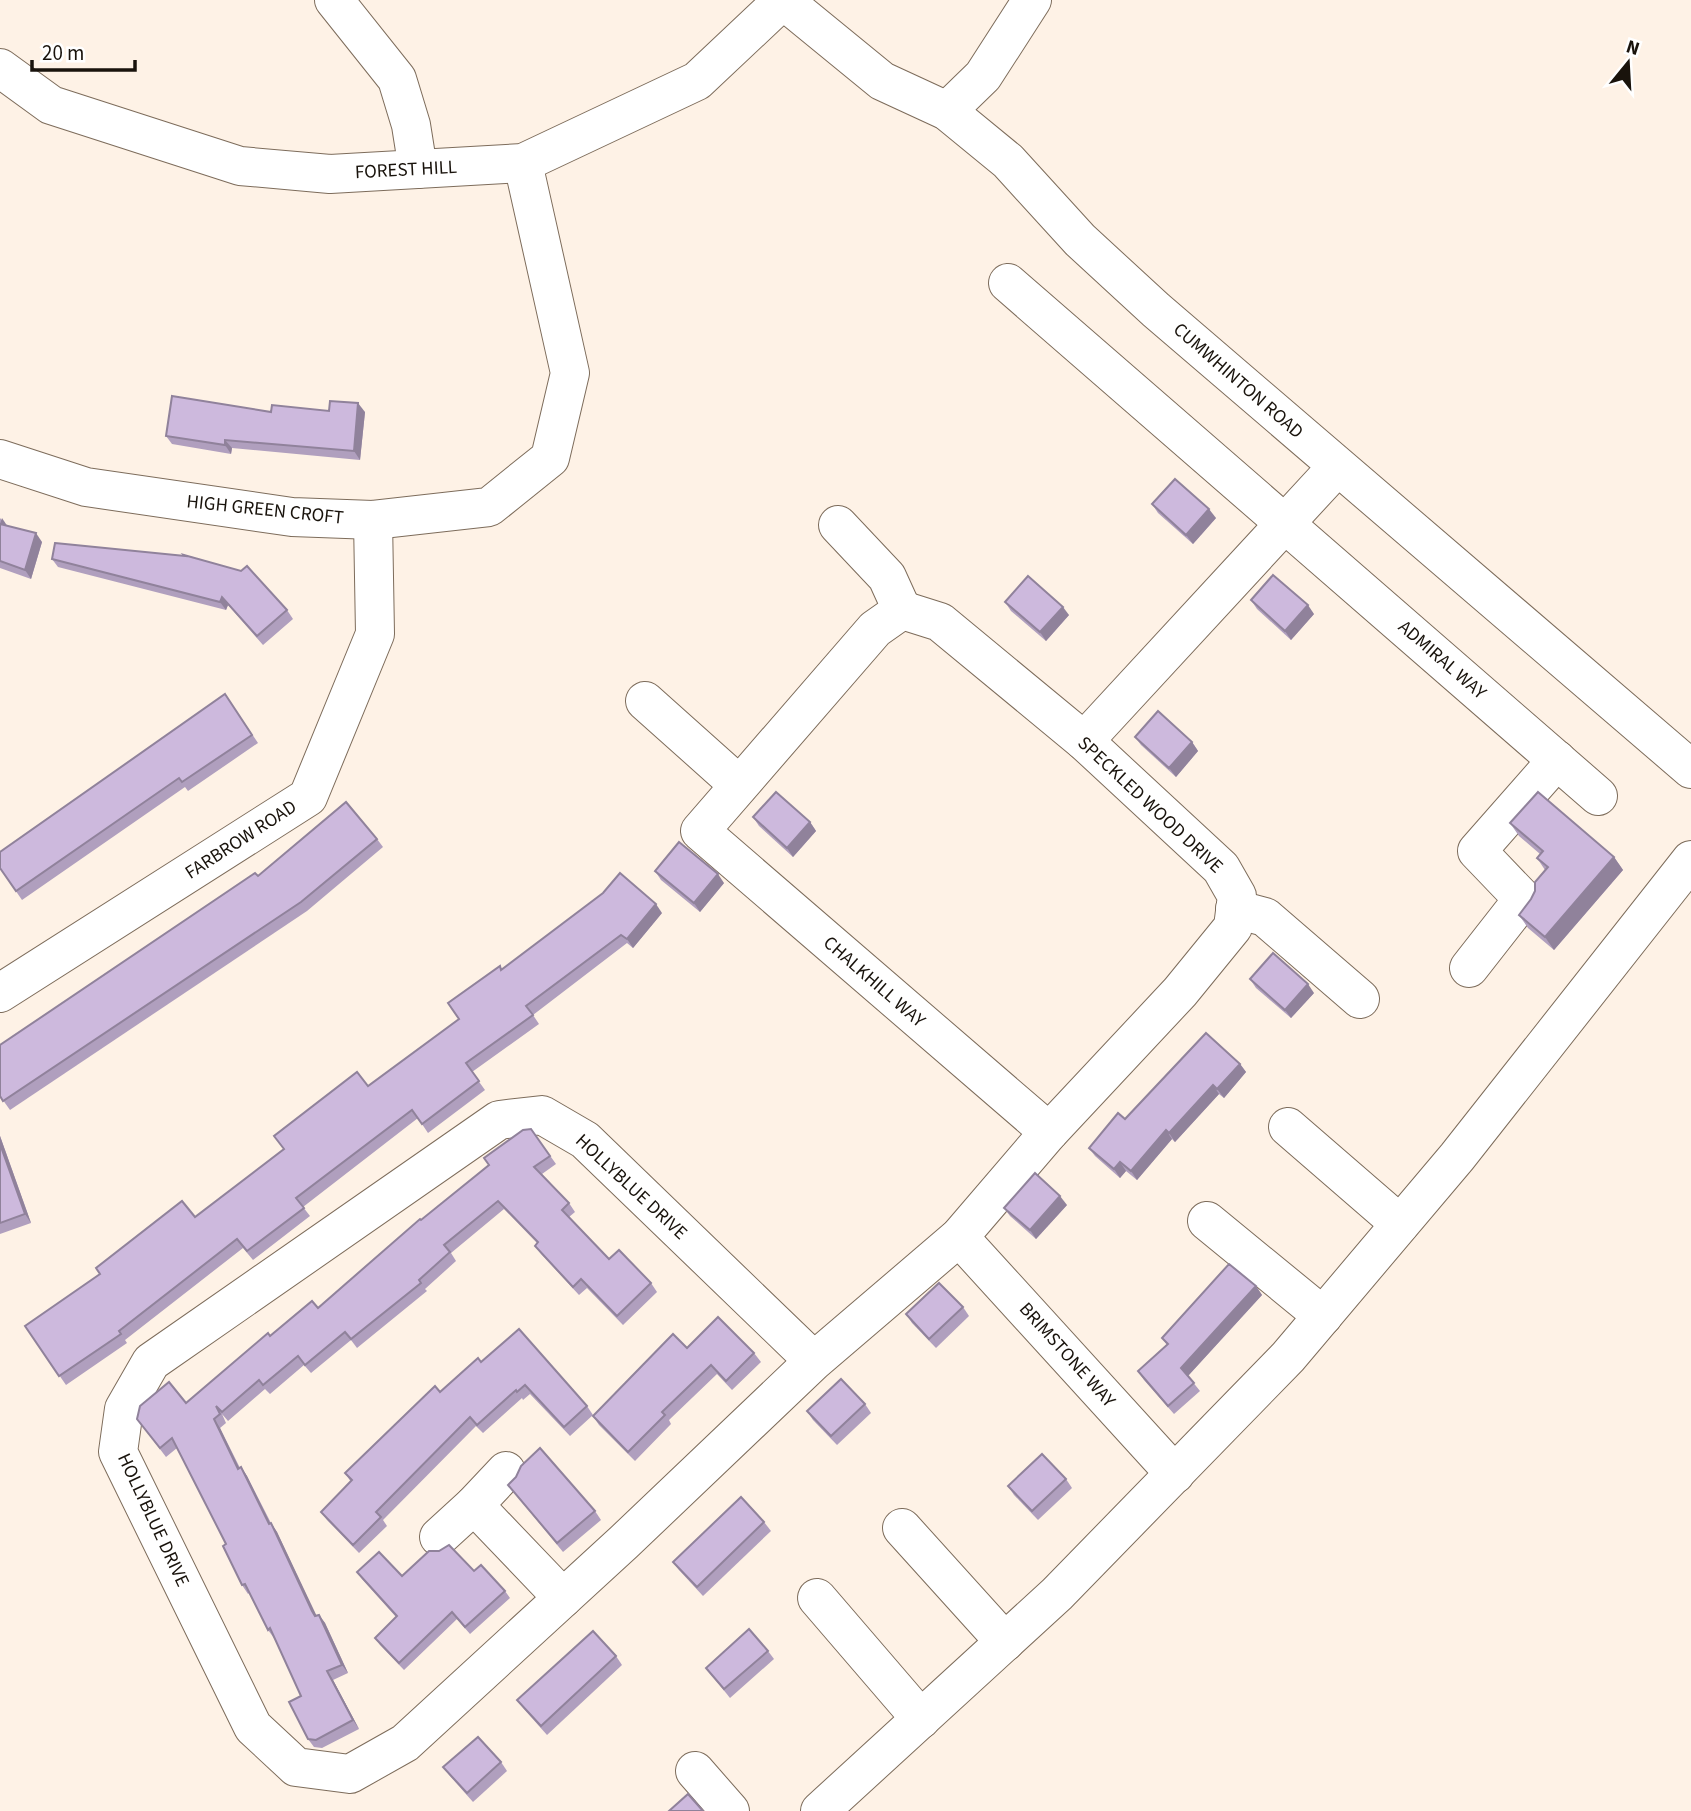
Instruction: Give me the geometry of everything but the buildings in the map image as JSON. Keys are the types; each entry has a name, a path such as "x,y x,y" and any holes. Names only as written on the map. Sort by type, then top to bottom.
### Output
{"street":[{"path":"334,0 397,79 411,125 418,169"},
{"name":"FOREST HILL","path":"0,68 51,105 240,166 330,174 523,163 697,81 783,0"},
{"name":"CUMWHINTON ROAD","path":"783,0 881,82 947,111 1008,161 1080,240 1146,301 1691,769"},
{"path":"947,111 983,76 1032,0"},
{"name":"HIGH GREEN CROFT","path":"0,459 86,487 292,517 373,520 489,507 550,458 570,373 523,163"},
{"name":"ADMIRAL WAY","path":"1008,283 1598,796"},
{"path":"1084,741 1337,467"},
{"name":"FARBROW ROAD","path":"0,993 308,797 375,635 373,520"},
{"path":"645,701 739,785 874,629 902,610 887,577 838,525"},
{"name":"SPECKLED WOOD DRIVE","path":"902,610 940,622 1084,741 1221,868 1237,896 1235,909"},
{"path":"1469,968 1523,899 1477,852 1557,760"},
{"name":"CHALKHILL WAY","path":"739,785 700,831 1049,1132"},
{"path":"820,1811 1057,1594 1288,1357 1457,1157 1691,860"},
{"path":"959,1237 1049,1132 1180,992 1233,927 1235,909 1265,917 1360,999"},
{"name":"HOLLYBLUE DRIVE","path":"814,1361 585,1140 542,1115 499,1120 151,1362 124,1409 118,1452 253,1727 296,1767 350,1774 405,1743 814,1361 959,1237"},
{"path":"1288,1127 1400,1224"},
{"path":"1207,1221 1323,1315"},
{"name":"BRIMSTONE WAY","path":"959,1237 1175,1474"},
{"path":"439,1536 474,1506 506,1471"},
{"path":"474,1506 563,1598"},
{"path":"902,1528 1005,1642"},
{"path":"817,1598 921,1718"},
{"path":"695,1771 730,1811"}]}
